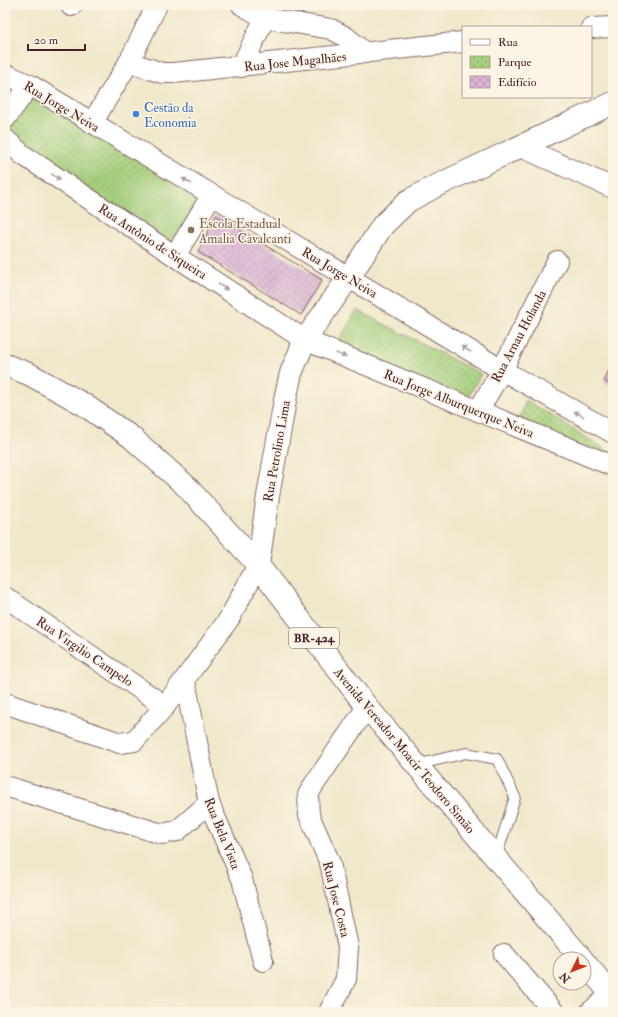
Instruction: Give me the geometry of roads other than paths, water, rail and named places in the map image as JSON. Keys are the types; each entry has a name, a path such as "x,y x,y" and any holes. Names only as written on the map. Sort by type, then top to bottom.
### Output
{"main road":[{"name":"Rua Petrolino Lima","path":"258,565 268,496 291,373 305,340 350,277 382,225 408,201 434,187 613,103"},
{"name":"Avenida Vereador Moacir Teodoro Simão","path":"5,365 29,374 83,404 131,437 186,486 258,565 367,708 575,951"},
{"path":"592,971 612,994"}],"street":[{"path":"92,123 129,62 157,5"},
{"path":"242,5 265,18 330,29 346,37 365,53"},
{"path":"241,67 265,18"},
{"path":"592,28 613,28"},
{"name":"Rua Jose Magalhães","path":"129,62 162,73 241,67 462,42"},
{"name":"Rua Jorge Neiva","path":"5,74 30,85 211,196 350,277 502,370 613,433"},
{"path":"5,119 30,85"},
{"name":"Rua Antônio de Siqueira","path":"5,138 23,155 305,340"},
{"path":"521,146 613,188"},
{"path":"175,256 211,196"},
{"name":"Rua Arnau Holanda","path":"478,411 502,370 557,261"},
{"name":"Rua Jorge Alburquerque Neiva","path":"305,340 613,466"},
{"path":"5,703 120,743 134,741 140,736 185,681 229,619 258,565"},
{"name":"Rua Virgilio Campelo","path":"5,597 165,706"},
{"name":"Rua Bela Vista","path":"185,681 209,803 242,879 263,961"},
{"name":"Rua Jose Costa","path":"329,1012 346,979 348,947 330,863 309,816 308,796 367,708"},
{"path":"5,786 162,834 177,831 209,803"},
{"path":"504,954 554,1012"},
{"path":"590,1012 612,994"}],"lane":[{"path":"416,765 466,753 497,759 515,797 496,858"}],"place":[{"name":"Cestão da Economia","path":"136,114"},
{"name":"Escola Estadual Amalia Cavalcanti","path":"191,230"}]}
